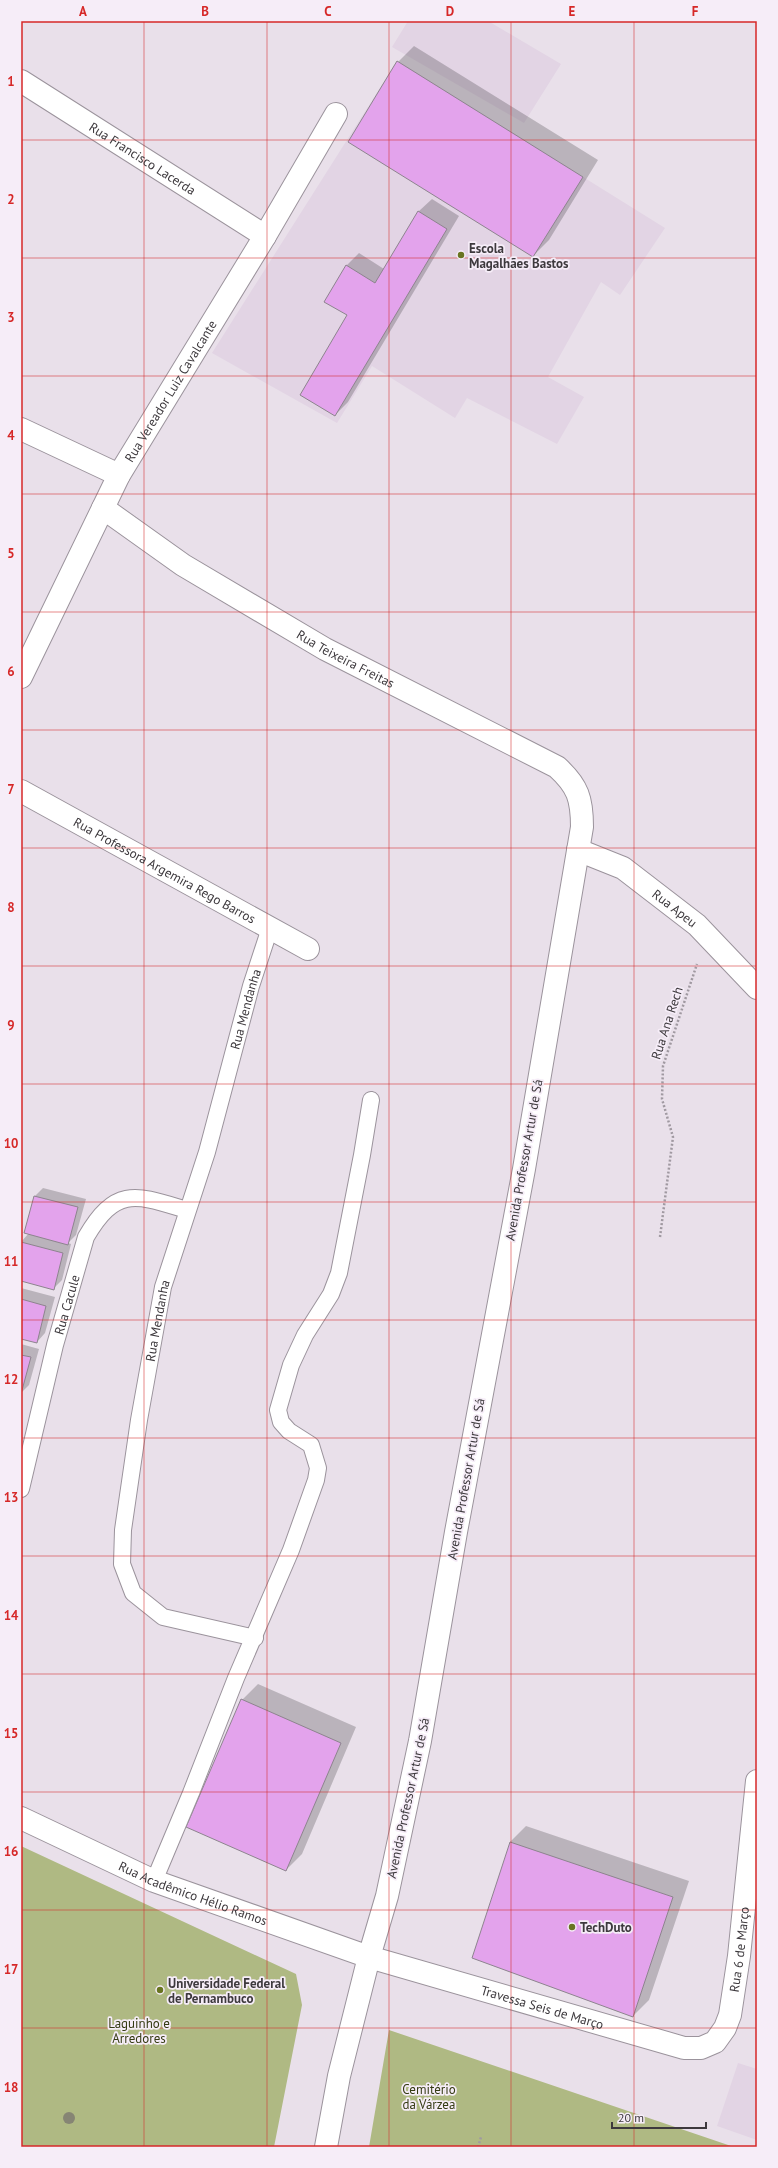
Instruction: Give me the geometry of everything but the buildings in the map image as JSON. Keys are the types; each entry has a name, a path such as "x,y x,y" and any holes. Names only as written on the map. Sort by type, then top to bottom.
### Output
{"street":[{"name":"Rua Francisco Lacerda","path":"21,81 265,236"},
{"name":"Rua Vereador Luiz Cavalcante","path":"21,677 119,475 265,236 336,114"},
{"path":"21,429 119,475"},
{"name":"Rua Teixeira Freitas","path":"103,508 184,565 312,642 557,767 569,778 578,791 582,806"},
{"name":"Rua Professora Argemira Rego Barros","path":"21,791 308,948"},
{"name":"Avenida Professor Artur de Sá","path":"326,2147 339,2076 369,1957 387,1896 420,1741 456,1532 524,1169 582,827 582,806"},
{"name":"Rua Apeu","path":"578,850 623,868 697,924 757,988"},
{"name":"Rua 6 de Março","path":"715,2042 725,2028 730,2015 739,1956 757,1781"},
{"name":"Rua Acadêmico Hélio Ramos","path":"21,1818 154,1881 369,1957"},
{"name":"Travessa Seis de Março","path":"369,1957 684,2048 701,2048 715,2042"}],"lane":[{"name":"Rua Mendanha","path":"255,1638 163,1616 133,1593 122,1564 123,1530 152,1345 163,1286 207,1152 251,986 270,928"},
{"path":"154,1881 194,1786 236,1678 255,1638 291,1550 316,1480 318,1468 311,1445 290,1431 281,1422 278,1410 291,1365 305,1335 331,1294 339,1273 361,1163 371,1100"},
{"name":"Rua Cacule","path":"21,1489 55,1345 86,1237 95,1220 107,1207 125,1198 146,1198 187,1210"}],"path":[{"name":"Rua Ana Rech","path":"660,1237 673,1137 662,1099 663,1066 706,935"},
{"path":"478,2147 481,2137"}],"shaded area":[{"path":"408,21 488,21 561,64 524,123 392,47"},
{"name":"Escola Magalhães Bastos","path":"397,61 665,228 620,295 601,282 548,377 584,397 557,444 467,398 455,418 372,366 337,423 212,353"},
{"path":"738,2063 757,2069 757,2140 717,2126"}],"green space":[{"name":"Laguinho e Arredores","path":"21,1846 296,1974 302,2005 274,2147 21,2147"},
{"name":"Cemitério da Várzea","path":"389,2030 734,2147 369,2147"}],"place":[{"name":"Escola Magalhães Bastos","path":"461,255"},
{"name":"TechDuto","path":"572,1927"},
{"name":"Universidade Federal de Pernambuco","path":"160,1990"}]}
